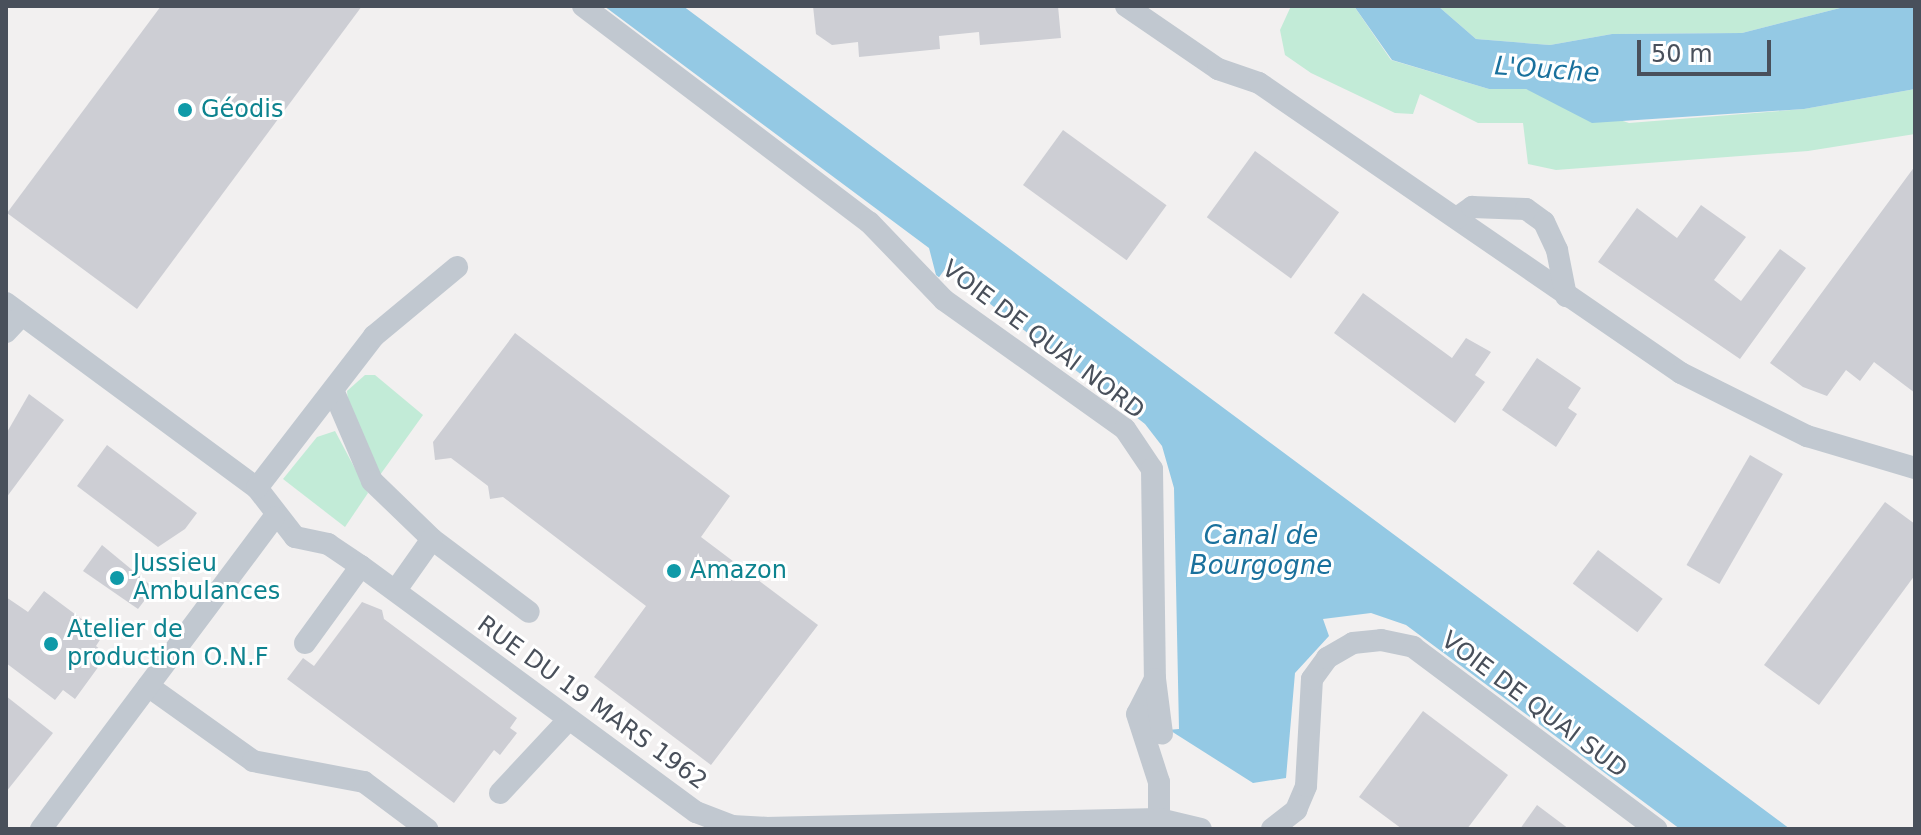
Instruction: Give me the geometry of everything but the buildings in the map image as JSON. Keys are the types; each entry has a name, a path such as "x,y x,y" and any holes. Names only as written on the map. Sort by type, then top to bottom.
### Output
{"street":[{"name":"VOIE DE QUAI NORD","path":"583,6 869,222 944,300 1125,429 1152,469 1155,679 1162,734"},
{"path":"1126,6 1218,69 1259,83 1566,296 1740,406 1844,450 1915,468"},
{"path":"1457,218 1472,207 1526,209 1544,222 1557,250 1566,296"},
{"path":"257,488 374,336 457,267"},
{"path":"6,332 14,309 257,488 274,518 41,829"},
{"path":"333,390 372,481 432,539 529,612"},
{"name":"RUE DU 19 MARS 1962","path":"274,518 295,537 328,544 361,566 696,812 732,826 1159,819 1201,829"},
{"path":"396,590 432,539"},
{"path":"305,643 361,566"},
{"name":"VOIE DE QUAI SUD","path":"1272,829 1296,810 1306,786 1312,679 1327,658 1353,643 1381,640 1413,647 1656,829"},
{"name":"VOIE DE QUAI NORD","path":"1155,679 1137,714 1159,782 1159,819"},
{"path":"148,686 253,761 364,782 427,829"},
{"path":"500,793 569,719"}],"green space":[{"path":"1291,6 1354,6 1391,60 1489,89 1526,89 1629,123 1804,109 1915,89 1915,134 1808,151 1556,170 1528,164 1523,123 1478,123 1420,94 1413,114 1395,113 1311,73 1285,55 1280,30"},
{"path":"1438,6 1848,6 1742,33 1612,34 1550,45 1476,39"},
{"path":"365,375 375,375 423,415 380,475 349,412 347,391"},
{"path":"335,431 368,493 345,527 283,479 317,437"}],"water":[{"name":"Canal de Bourgogne","path":"604,6 683,6 1790,829 1680,829 1406,625 1371,613 1323,619 1329,636 1295,673 1286,778 1253,783 1171,731 1167,489 1122,414 936,275 929,248"},
{"name":"L'Ouche","path":"1354,6 1438,6 1476,39 1550,45 1612,34 1742,33 1848,6 1915,6 1915,89 1804,109 1592,123 1526,89 1489,89 1392,60"}],"pier":[{"path":"945,269 1145,424 1162,446 1174,488 1179,729 1167,730 1163,490 1138,432 937,280"}],"place":[{"name":"Géodis","path":"185,110"},
{"name":"Amazon","path":"674,571"},
{"name":"Jussieu Ambulances","path":"117,578"},
{"name":"Atelier de production O.N.F","path":"51,644"}]}
